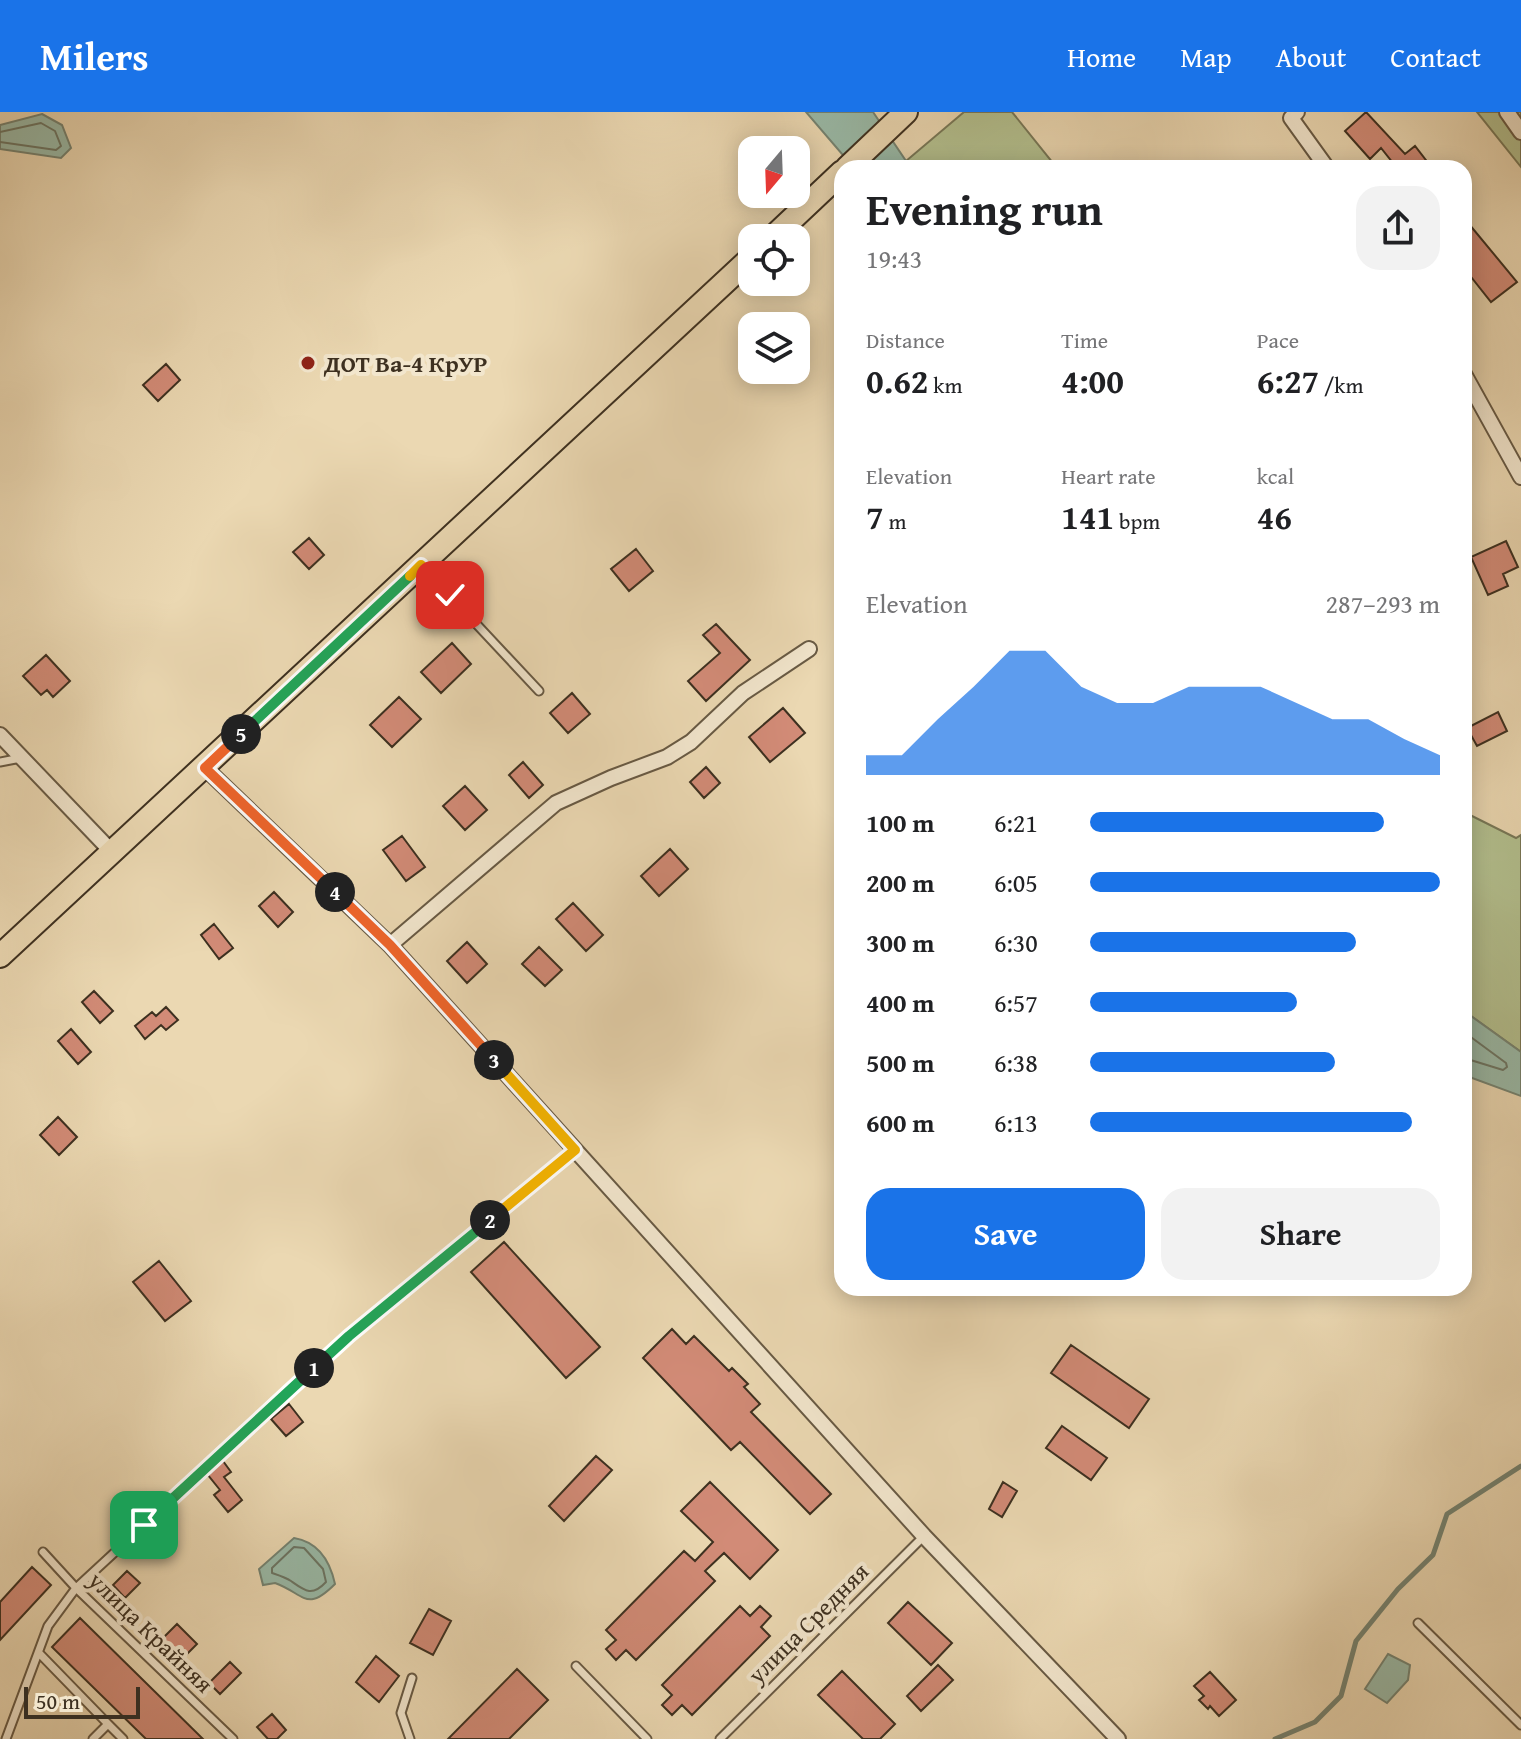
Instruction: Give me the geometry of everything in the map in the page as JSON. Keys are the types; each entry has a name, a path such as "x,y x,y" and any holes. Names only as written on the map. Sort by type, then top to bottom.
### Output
{"main road":[{"path":"855,160 906,112"},
{"path":"787,224 834,180"},
{"path":"0,956 738,270"}],"street":[{"path":"1297,112 1291,118 1321,160"},
{"path":"1507,112 1521,132"},
{"path":"1472,388 1521,477"},
{"path":"390,945 556,803 667,757 691,742 743,693 809,649"},
{"path":"0,735 111,851"},
{"path":"205,768 390,945 924,1536 1118,1739"}],"lane":[{"path":"421,565 539,691"},
{"path":"0,762 22,758"},
{"path":"6,1739 48,1626 76,1588 349,1336 575,1150"},
{"name":"улица Средняя","path":"720,1739 924,1536"},
{"name":"улица Крайняя","path":"43,1552 76,1588 233,1739"},
{"path":"1418,1623 1521,1725"},
{"path":"39,1653 123,1739"},
{"path":"576,1666 647,1739"},
{"path":"410,1739 401,1713 412,1678"},
{"path":"93,1739 108,1724"}],"green space":[{"path":"964,112 1012,112 1051,160 907,160"},
{"path":"1477,112 1521,112 1521,167"},
{"path":"1472,816 1516,838 1521,835 1521,1052 1472,1017"}],"water":[{"path":"806,112 873,112 905,160 847,160"},
{"path":"42,114 62,125 71,148 61,158 0,149 0,125"},
{"path":"1472,1017 1521,1052 1521,1096 1472,1078"},
{"path":"294,1538 316,1548 330,1568 335,1584 318,1598 305,1598 275,1583 263,1585 259,1569"},
{"path":"1388,1654 1410,1665 1408,1680 1387,1703 1365,1689"}],"building":[{"path":"1366,112 1405,154 1415,146 1426,160 1391,160 1381,148 1370,159 1345,131"},
{"path":"1472,228 1517,282 1491,302 1472,278"},
{"path":"166,364 180,380 158,401 143,385"},
{"path":"309,538 324,555 309,569 293,552"},
{"path":"1506,541 1518,567 1503,574 1508,586 1488,595 1472,557"},
{"path":"636,549 653,571 629,591 611,569"},
{"path":"716,624 750,660 706,701 688,681 720,653 703,635"},
{"path":"452,643 471,664 441,693 421,672"},
{"path":"46,655 70,681 53,697 47,690 41,695 23,676"},
{"path":"572,693 590,714 568,733 550,713"},
{"path":"399,697 421,719 392,747 370,725"},
{"path":"783,708 805,733 770,762 749,737"},
{"path":"1498,712 1507,731 1477,746 1472,737 1472,725"},
{"path":"523,762 543,785 529,798 509,775"},
{"path":"706,767 720,783 704,798 690,782"},
{"path":"465,786 487,810 465,830 443,806"},
{"path":"402,836 425,867 406,881 383,850"},
{"path":"670,849 688,869 659,896 641,876"},
{"path":"274,892 293,912 278,927 259,906"},
{"path":"573,903 603,935 586,951 556,919"},
{"path":"214,924 233,948 219,959 201,935"},
{"path":"467,942 487,964 467,983 447,961"},
{"path":"539,947 562,970 545,986 522,964"},
{"path":"94,991 113,1011 100,1023 82,1002"},
{"path":"166,1007 178,1020 166,1030 161,1025 145,1039 135,1026 152,1012 156,1016"},
{"path":"71,1029 91,1052 78,1064 58,1041"},
{"path":"58,1117 77,1137 59,1155 40,1135"},
{"path":"504,1242 600,1347 566,1378 471,1272"},
{"path":"159,1261 191,1301 165,1321 133,1282"},
{"path":"672,1329 686,1344 694,1336 729,1371 732,1368 748,1384 744,1387 760,1404 751,1412 831,1494 810,1514 740,1442 731,1450 643,1358"},
{"path":"1071,1345 1149,1399 1129,1428 1051,1373"},
{"path":"289,1404 303,1422 286,1436 271,1419"},
{"path":"1062,1426 1107,1458 1091,1480 1046,1448"},
{"path":"596,1456 612,1470 564,1521 549,1506"},
{"path":"223,1461 231,1472 224,1477 242,1500 228,1512 214,1495 220,1490 208,1475"},
{"path":"710,1482 778,1550 750,1579 724,1553 705,1571 715,1581 636,1660 626,1650 616,1660 606,1649 616,1640 606,1630 684,1551 695,1561 713,1542 681,1511"},
{"path":"1003,1482 1017,1491 1002,1517 989,1509"},
{"path":"32,1567 51,1585 0,1640 0,1602"},
{"path":"127,1571 140,1583 125,1598 113,1585"},
{"path":"908,1602 952,1643 931,1665 888,1623"},
{"path":"740,1606 750,1616 760,1606 771,1616 761,1627 770,1636 692,1715 682,1705 672,1715 662,1705 672,1695 662,1685"},
{"path":"429,1609 451,1621 433,1655 410,1643"},
{"path":"80,1618 203,1739 146,1739 52,1647"},
{"path":"177,1624 197,1644 182,1659 162,1639"},
{"path":"376,1656 399,1676 379,1702 356,1682"},
{"path":"230,1662 241,1673 220,1694 209,1683"},
{"path":"938,1665 953,1680 921,1711 907,1696"},
{"path":"517,1669 548,1700 509,1739 448,1739"},
{"path":"842,1671 895,1724 880,1739 863,1739 818,1695"},
{"path":"1210,1672 1236,1700 1219,1716 1199,1700 1204,1696 1194,1686"},
{"path":"272,1714 286,1730 277,1739 268,1739 257,1727"}],"waterway":[{"path":"1275,1739 1315,1722 1341,1696 1356,1641 1398,1589 1433,1555 1447,1514 1521,1466"}],"place":[{"name":"ДОТ Ва-4 КрУР","path":"308,363"}],"route":[{"path":"144,1525 349,1336 575,1150 390,945 205,768 421,565 450,595"}]}
